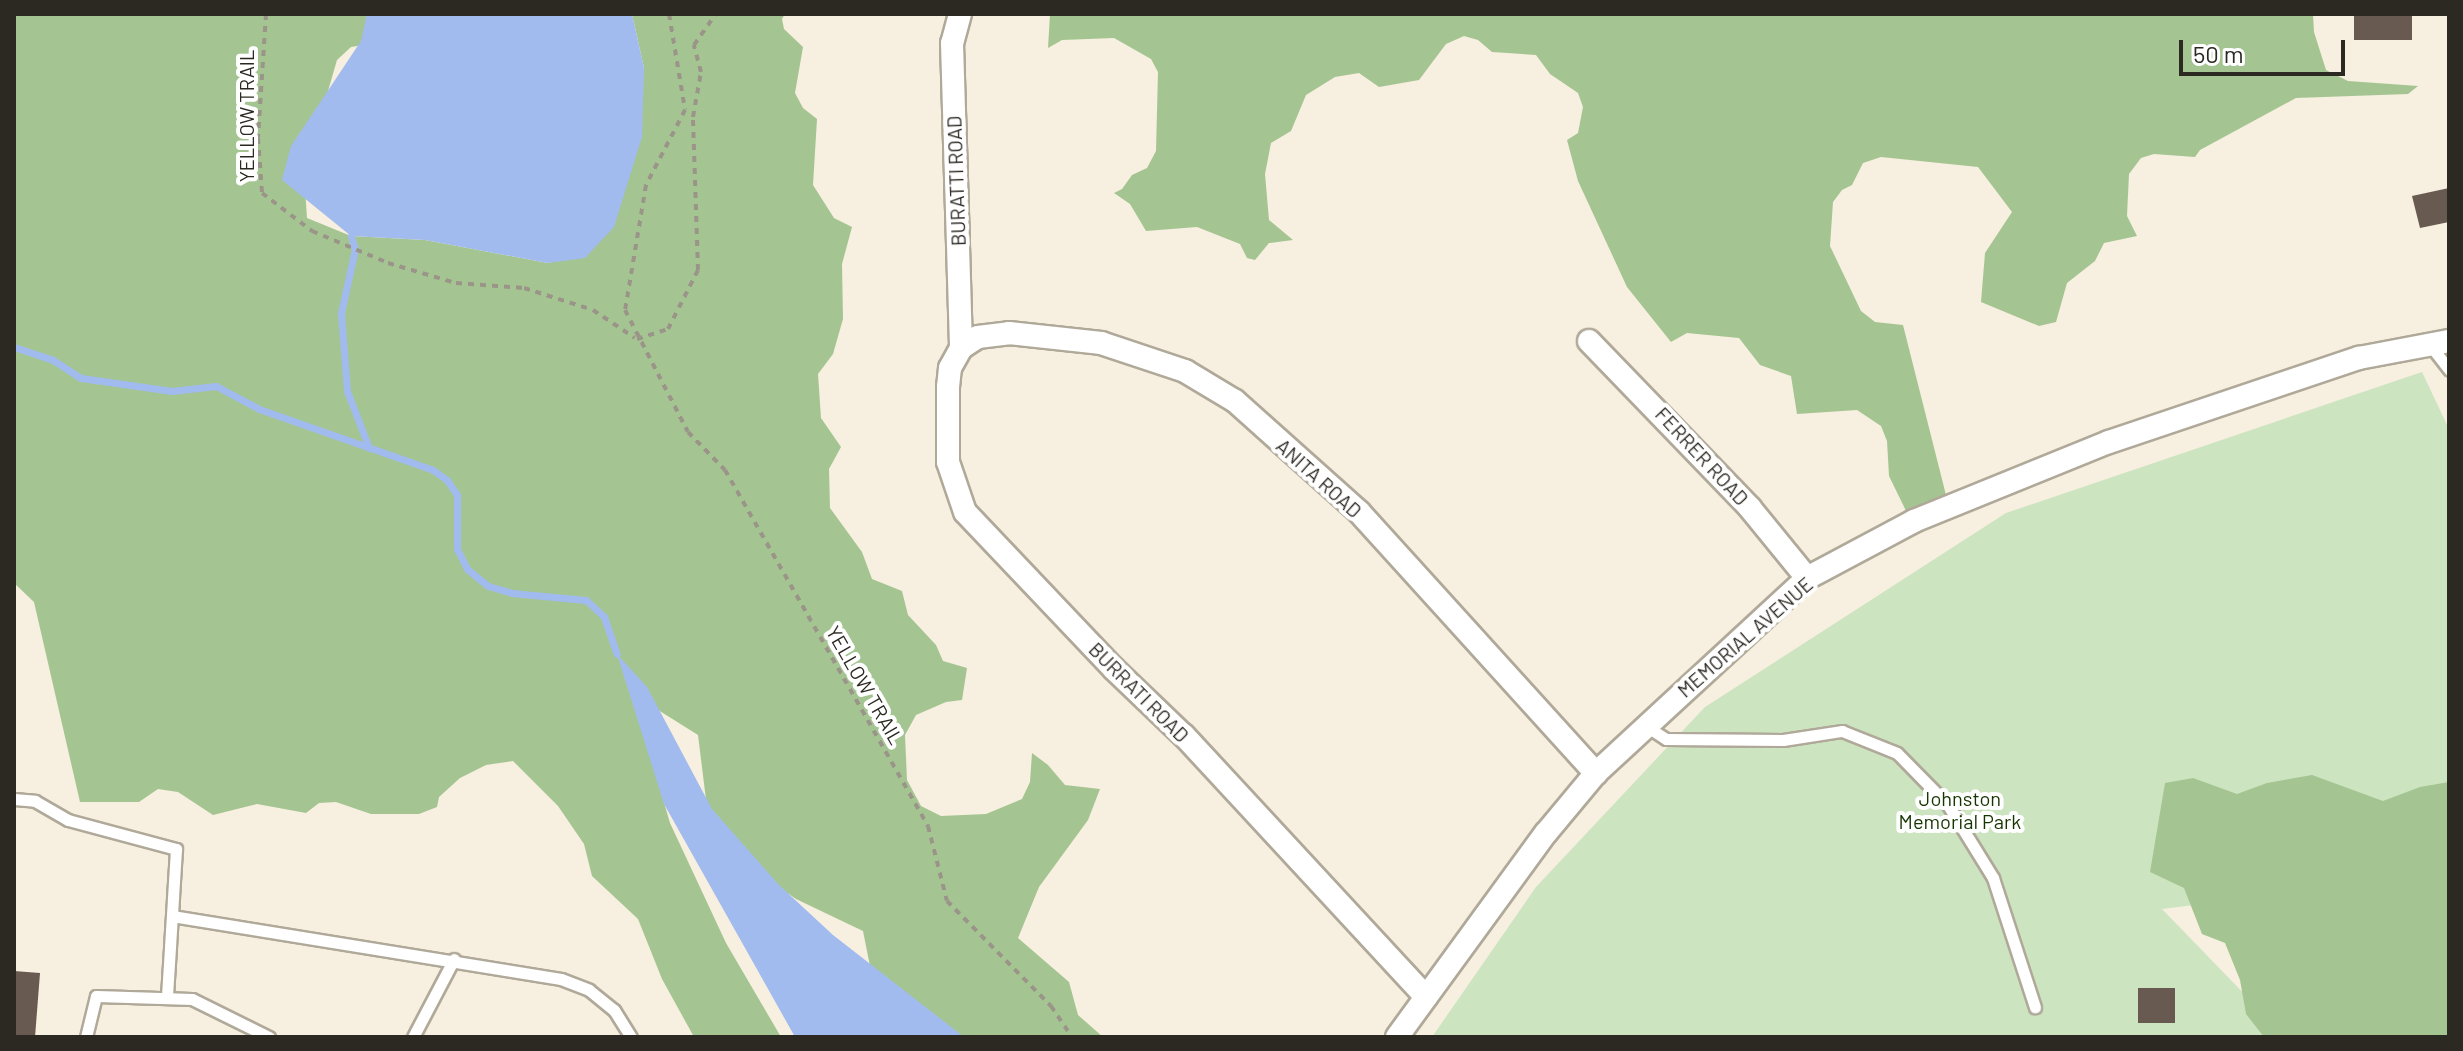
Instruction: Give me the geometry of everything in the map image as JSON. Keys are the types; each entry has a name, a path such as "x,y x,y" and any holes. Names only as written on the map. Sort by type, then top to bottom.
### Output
{"street":[{"name":"BURATTI ROAD","path":"960,14 952,43 961,348"},
{"name":"ANITA ROAD","path":"961,348 978,337 1009,333 1101,343 1185,371 1235,401 1359,512 1596,773"},
{"name":"FERRER ROAD","path":"1589,341 1750,508 1807,578"},
{"name":"MEMORIAL AVENUE","path":"1397,1037 1546,833 1596,773 1807,578 1914,521 2109,442 2359,358 2439,343"},
{"name":"BURRATI ROAD","path":"961,348 950,368 948,462 965,512 1114,669 1183,735 1426,997"}],"lane":[{"path":"2439,343 2449,369"},
{"path":"1645,726 1666,739 1783,740 1842,731 1897,753 1948,805 1993,878 2035,1007"},
{"path":"14,799 35,801 68,820 176,849 167,998"},
{"path":"172,916 454,959 561,979 589,990 614,1010 631,1037"},
{"path":"413,1037 454,959"},
{"path":"86,1037 96,996 192,999 269,1037"}],"path":[{"name":"YELLOW TRAIL","path":"266,14 258,138 262,193 312,231 388,263 456,283 524,288 593,310 637,339"},
{"name":"YELLOW TRAIL","path":"669,14 685,110 646,185 625,310 637,339 688,432 725,470 928,826 947,901 1051,1006 1072,1037"},
{"path":"637,339 668,329 698,270 693,117 701,72 694,45 716,14"}],"green space":[{"path":"14,14 388,14 382,42 351,47 337,60 304,174 307,218 351,236 425,240 548,263 560,260 644,68 632,14 785,14 782,19 784,29 803,47 795,93 803,108 817,119 813,185 834,218 852,227 842,264 843,319 833,354 818,374 821,418 841,447 829,469 830,508 862,552 872,579 902,591 908,615 936,645 943,661 967,668 962,700 946,702 916,715 905,735 907,780 921,806 941,816 986,814 1022,799 1030,782 1032,753 1048,765 1065,785 1100,789 1088,820 1039,887 1018,938 1069,982 1078,1015 1103,1037 949,1037 871,971 863,931 796,899 738,859 708,816 698,735 647,703 654,768 670,823 726,943 781,1037 694,1037 662,979 638,919 592,876 584,844 558,806 513,761 486,765 460,778 439,797 437,807 419,814 371,814 336,802 319,803 306,813 257,804 213,815 178,792 158,789 139,802 80,802 34,602 14,583"},
{"path":"1050,14 2313,14 2314,32 2326,70 2348,81 2418,86 2408,94 2296,98 2200,150 2195,157 2154,154 2141,158 2129,174 2127,216 2137,236 2104,243 2095,261 2067,283 2056,322 2039,326 1981,302 1985,253 2012,212 1978,167 1881,157 1863,163 1852,185 1842,190 1833,202 1830,246 1861,311 1875,322 1903,325 1948,503 1910,519 1889,476 1887,441 1881,426 1857,410 1797,414 1791,376 1760,365 1739,338 1687,333 1671,342 1627,287 1578,181 1567,140 1578,133 1583,107 1578,93 1550,74 1536,55 1492,52 1478,40 1464,36 1446,44 1419,80 1379,87 1359,73 1335,77 1306,95 1291,131 1271,143 1265,174 1269,220 1293,240 1269,243 1255,260 1247,258 1240,244 1197,227 1146,231 1130,204 1114,193 1122,189 1132,175 1147,168 1156,151 1158,72 1151,59 1114,38 1062,40 1048,48"},
{"name":"Johnston Memorial Park","path":"2422,372 2449,429 2449,844 2416,877 2162,909 2286,1037 1432,1037 1536,887 1705,707 2006,513"},
{"path":"2312,775 2383,801 2420,787 2449,782 2449,1037 2264,1037 2246,1014 2240,980 2225,943 2202,934 2184,888 2150,872 2165,783 2193,778 2237,794 2267,783"}],"water":[{"path":"367,14 632,14 644,68 642,137 614,227 585,258 548,263 425,240 351,236 282,180 291,146 361,41"},
{"path":"617,654 647,687 712,809 779,885 833,935 964,1037 795,1037 664,804"}],"building":[{"path":"2354,14 2412,14 2412,40 2354,40"},
{"path":"2449,188 2449,222 2420,228 2412,196"},
{"path":"14,971 40,973 35,1037 14,1037"},
{"path":"2138,988 2175,988 2175,1023 2138,1023"}],"waterway":[{"path":"351,236 355,249 341,313 347,391 369,448"},
{"path":"14,347 53,360 81,378 172,391 216,386 259,409 433,470 447,480 457,495 457,549 467,569 488,586 512,593 586,600 604,617 617,654"}]}
